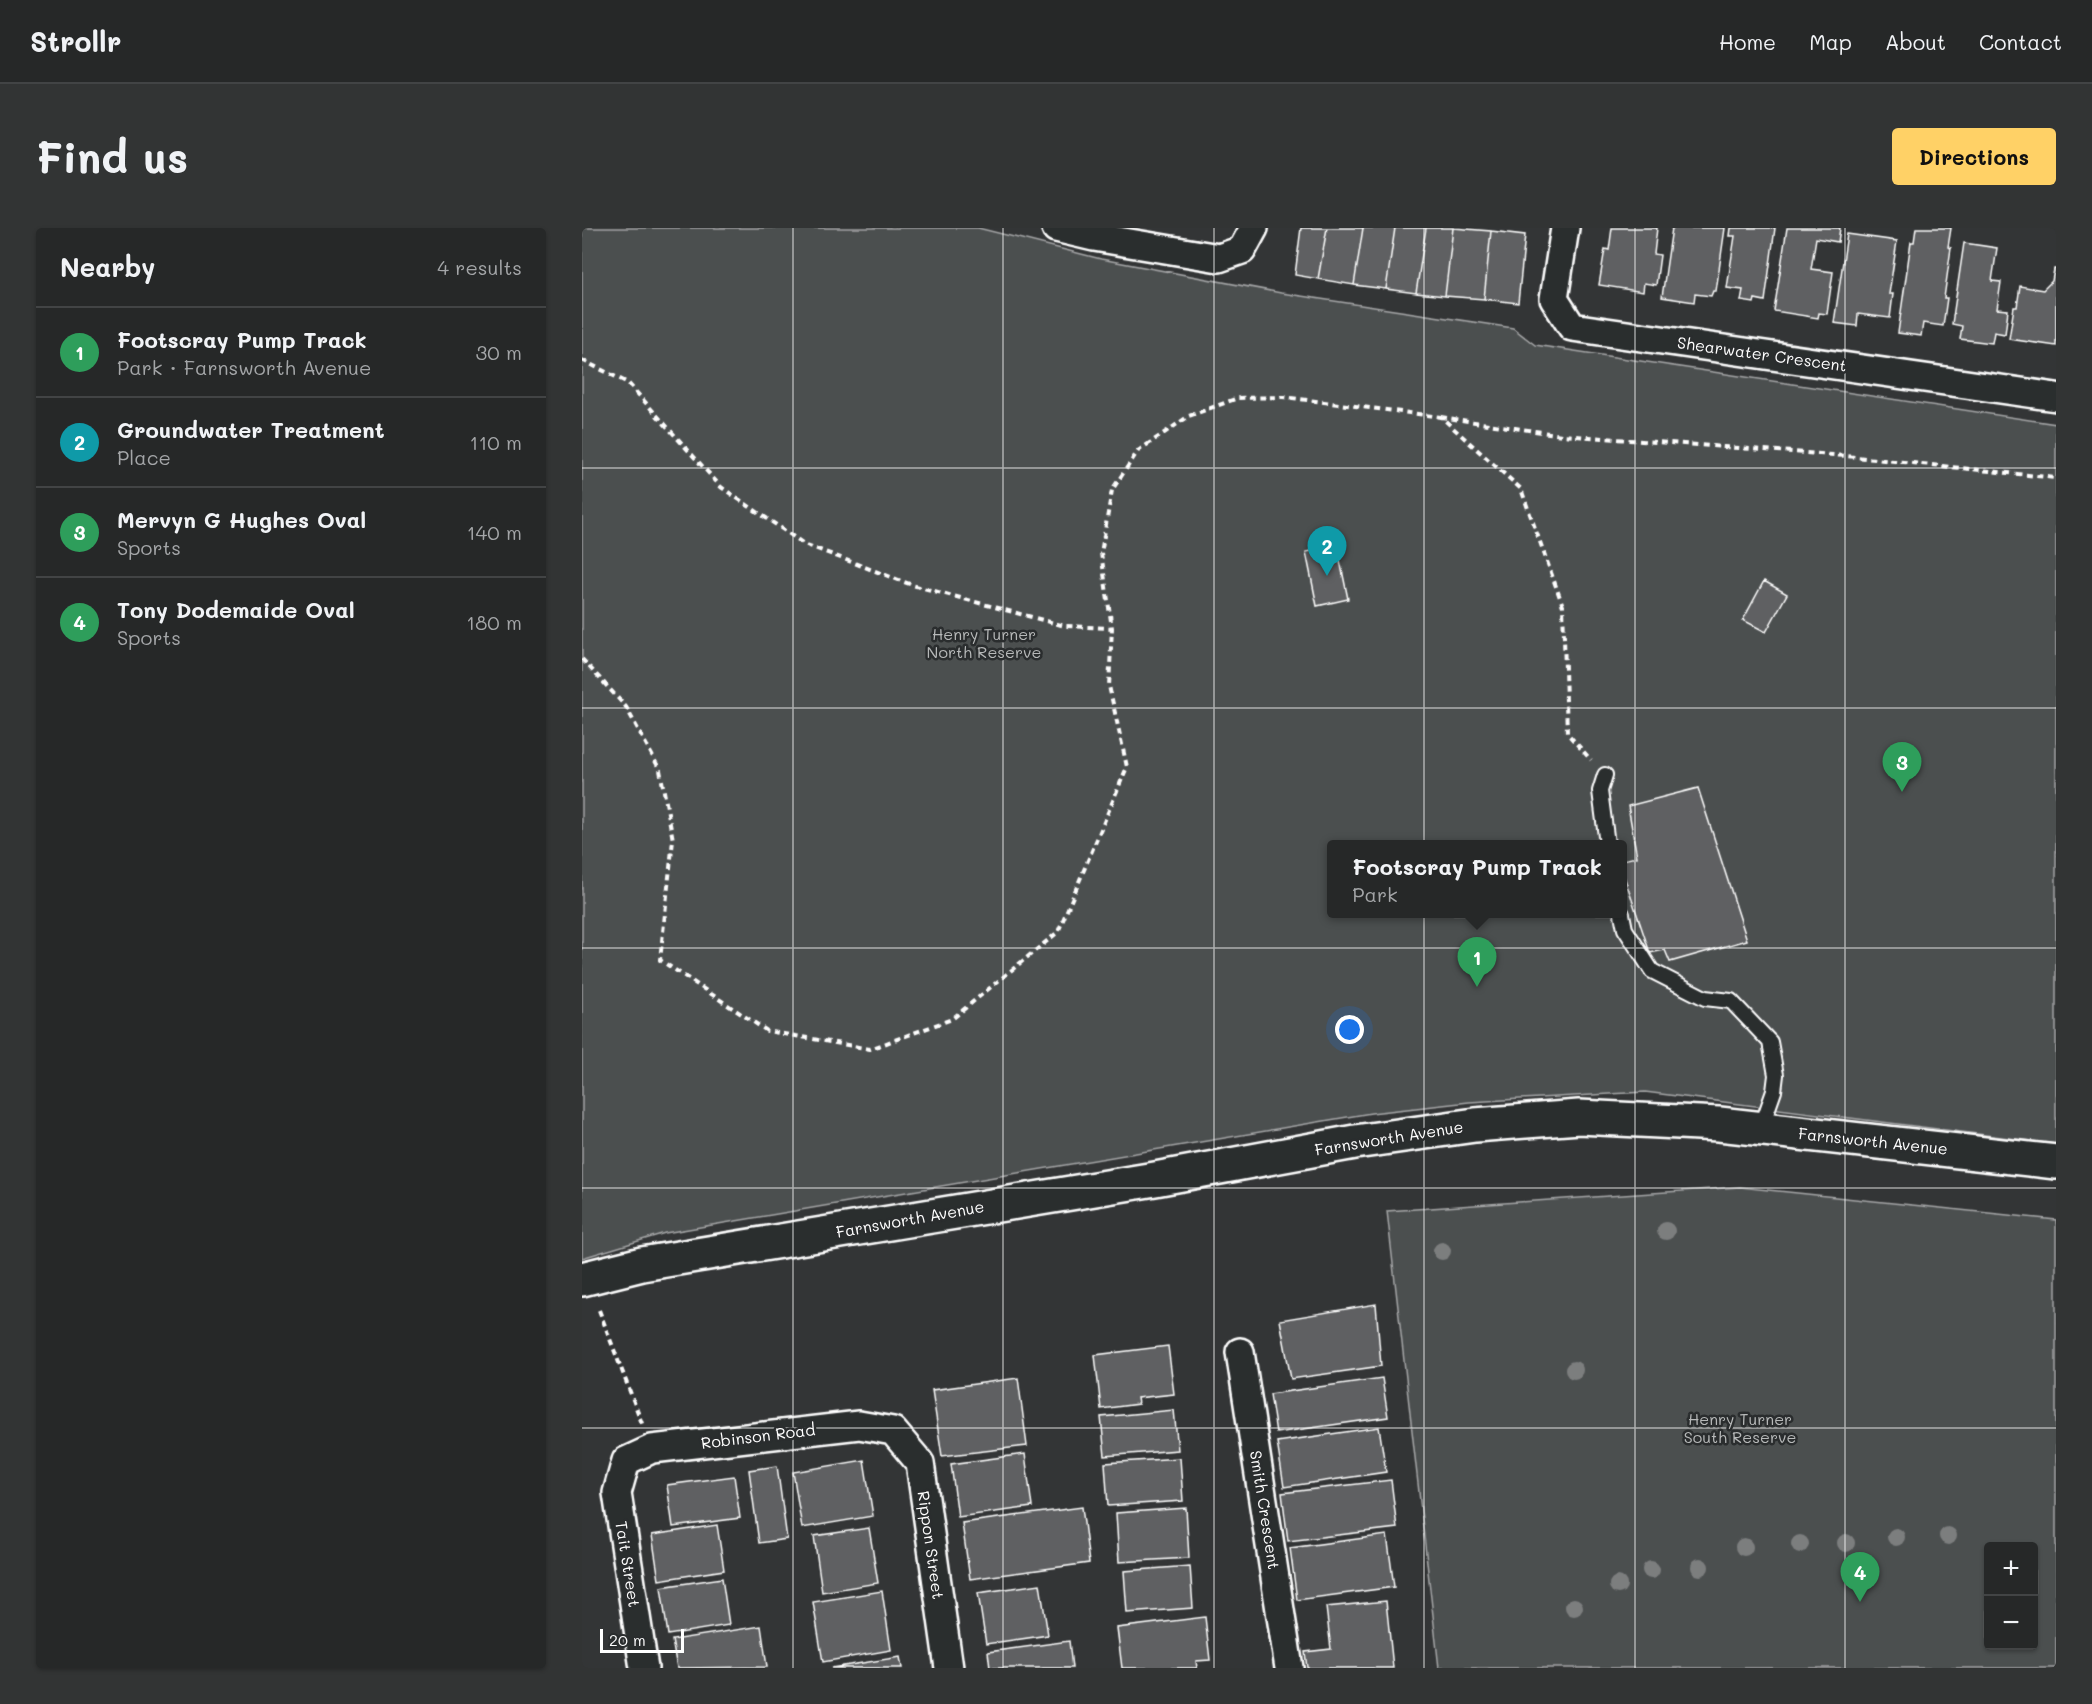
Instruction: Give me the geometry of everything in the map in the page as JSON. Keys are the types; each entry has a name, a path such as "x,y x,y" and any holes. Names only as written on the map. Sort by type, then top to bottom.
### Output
{"main road":[{"name":"Farnsworth Avenue","path":"582,1279 623,1268 1155,1179 1355,1142 1475,1125 1579,1117 1719,1124 2056,1162"},
{"name":"Farnsworth Avenue","path":"591,1303 615,1283 728,1250"}],"street":[{"path":"1056,228 1094,237 1220,258 1248,239"},
{"name":"Shearwater Crescent","path":"1565,228 1554,298 1572,327 2056,397"},
{"name":"Smith Crescent","path":"1240,1352 1289,1668"},
{"name":"Robinson Road","path":"626,1461 652,1449 860,1425 893,1431"},
{"name":"Rippon Street","path":"893,1431 920,1463 949,1668"},
{"name":"Tait Street","path":"626,1461 617,1493 644,1668"}],"lane":[{"path":"1605,775 1600,791 1606,840"},
{"path":"1623,918 1626,929 1652,971 1705,998 1731,1001 1770,1042 1776,1075 1774,1091 1761,1128"}],"path":[{"path":"582,360 628,383 721,487 804,544 923,588 1065,626 1112,628"},
{"path":"582,659 626,707 660,770 674,840 660,960 767,1031 870,1049 952,1019 1058,932 1126,767 1109,686 1112,628 1101,553 1112,490 1138,451 1189,416 1238,398 1284,397 1562,435 1846,456 2056,478"},
{"path":"1441,417 1521,489 1563,606 1567,733 1605,775"},
{"path":"591,1303 652,1449"}],"green space":[{"name":"Henry Turner North Reserve","path":"582,228 978,228 1101,259 1281,293 1513,328 1535,345 2056,424 2056,1144 1645,1092 1469,1102 1371,1113 665,1233 582,1258"},
{"name":"Henry Turner South Reserve","path":"1740,1187 2056,1220 2056,1668 1439,1668 1387,1211"}],"building":[{"path":"1301,228 1327,228 1318,279 1295,275"},
{"path":"1327,228 1363,228 1354,285 1318,279"},
{"path":"1363,228 1395,228 1386,289 1354,285"},
{"path":"1395,228 1426,228 1416,293 1386,289"},
{"path":"1426,228 1453,228 1445,296 1416,293"},
{"path":"1453,228 1491,231 1484,299 1445,296"},
{"path":"1612,228 1657,228 1654,254 1660,255 1656,285 1644,283 1643,292 1599,285 1605,249 1609,250"},
{"path":"1672,228 1725,228 1716,291 1713,291 1711,296 1695,294 1694,302 1662,297"},
{"path":"1731,228 1775,228 1765,301 1755,299 1754,303 1741,301 1743,290 1727,288 1735,236 1730,236"},
{"path":"1787,228 1840,228 1838,242 1816,238 1811,269 1833,272 1827,314 1819,313 1818,318 1774,311"},
{"path":"1916,228 1951,228 1943,326 1923,323 1921,336 1898,333 1911,242 1914,242"},
{"path":"1491,231 1525,235 1518,303 1484,299"},
{"path":"1847,234 1897,241 1889,294 1893,294 1890,318 1858,314 1857,326 1834,323"},
{"path":"1964,243 1997,248 1992,281 2001,282 1997,309 2008,310 2005,334 1994,332 1992,343 1960,339 1962,326 1952,324"},
{"path":"2054,269 2056,269 2056,346 2009,339 2020,286 2043,290 2052,281"},
{"path":"1337,546 1348,599 1317,606 1306,552"},
{"path":"1764,581 1787,594 1766,632 1743,620"},
{"path":"1698,788 1747,940 1670,962 1665,950 1650,953 1627,885 1627,859 1637,857 1628,806"},
{"path":"1376,1304 1381,1366 1291,1379 1280,1320"},
{"path":"1168,1346 1174,1394 1137,1398 1138,1404 1101,1409 1095,1355"},
{"path":"1018,1378 1027,1446 942,1456 932,1390"},
{"path":"1382,1378 1388,1417 1276,1433 1270,1394"},
{"path":"1174,1410 1178,1450 1105,1456 1101,1417"},
{"path":"1379,1427 1386,1472 1284,1487 1277,1442"},
{"path":"1025,1454 1032,1507 958,1517 951,1464"},
{"path":"1180,1458 1183,1501 1108,1506 1105,1463"},
{"path":"864,1460 873,1516 802,1528 793,1472"},
{"path":"777,1466 787,1539 759,1543 749,1470"},
{"path":"734,1476 740,1518 673,1527 667,1485"},
{"path":"1391,1480 1397,1528 1288,1541 1282,1493"},
{"path":"1082,1507 1089,1563 970,1579 962,1523"},
{"path":"1186,1508 1189,1558 1119,1562 1116,1513"},
{"path":"717,1525 724,1570 659,1580 652,1535"},
{"path":"869,1528 878,1583 822,1592 814,1536"},
{"path":"1387,1535 1394,1587 1297,1600 1290,1548"},
{"path":"1190,1566 1193,1608 1127,1613 1124,1571"},
{"path":"722,1578 729,1625 668,1635 661,1587"},
{"path":"1040,1584 1048,1635 986,1644 978,1593"},
{"path":"882,1591 891,1650 823,1662 813,1602"},
{"path":"1386,1601 1393,1668 1307,1668 1305,1652 1331,1649 1326,1607"},
{"path":"1205,1617 1210,1660 1196,1661 1197,1668 1122,1668 1117,1628"},
{"path":"761,1626 767,1667 677,1668 672,1640"},
{"path":"1069,1641 1072,1668 990,1668 988,1652"},
{"path":"900,1657 902,1668 831,1668"}],"place":[{"name":"Groundwater Treatment","path":"1327,576"},
{"name":"Mervyn G Hughes Oval","path":"1902,792"},
{"name":"Footscray Pump Track","path":"1477,987"},
{"name":"Tony Dodemaide Oval","path":"1860,1602"}]}
